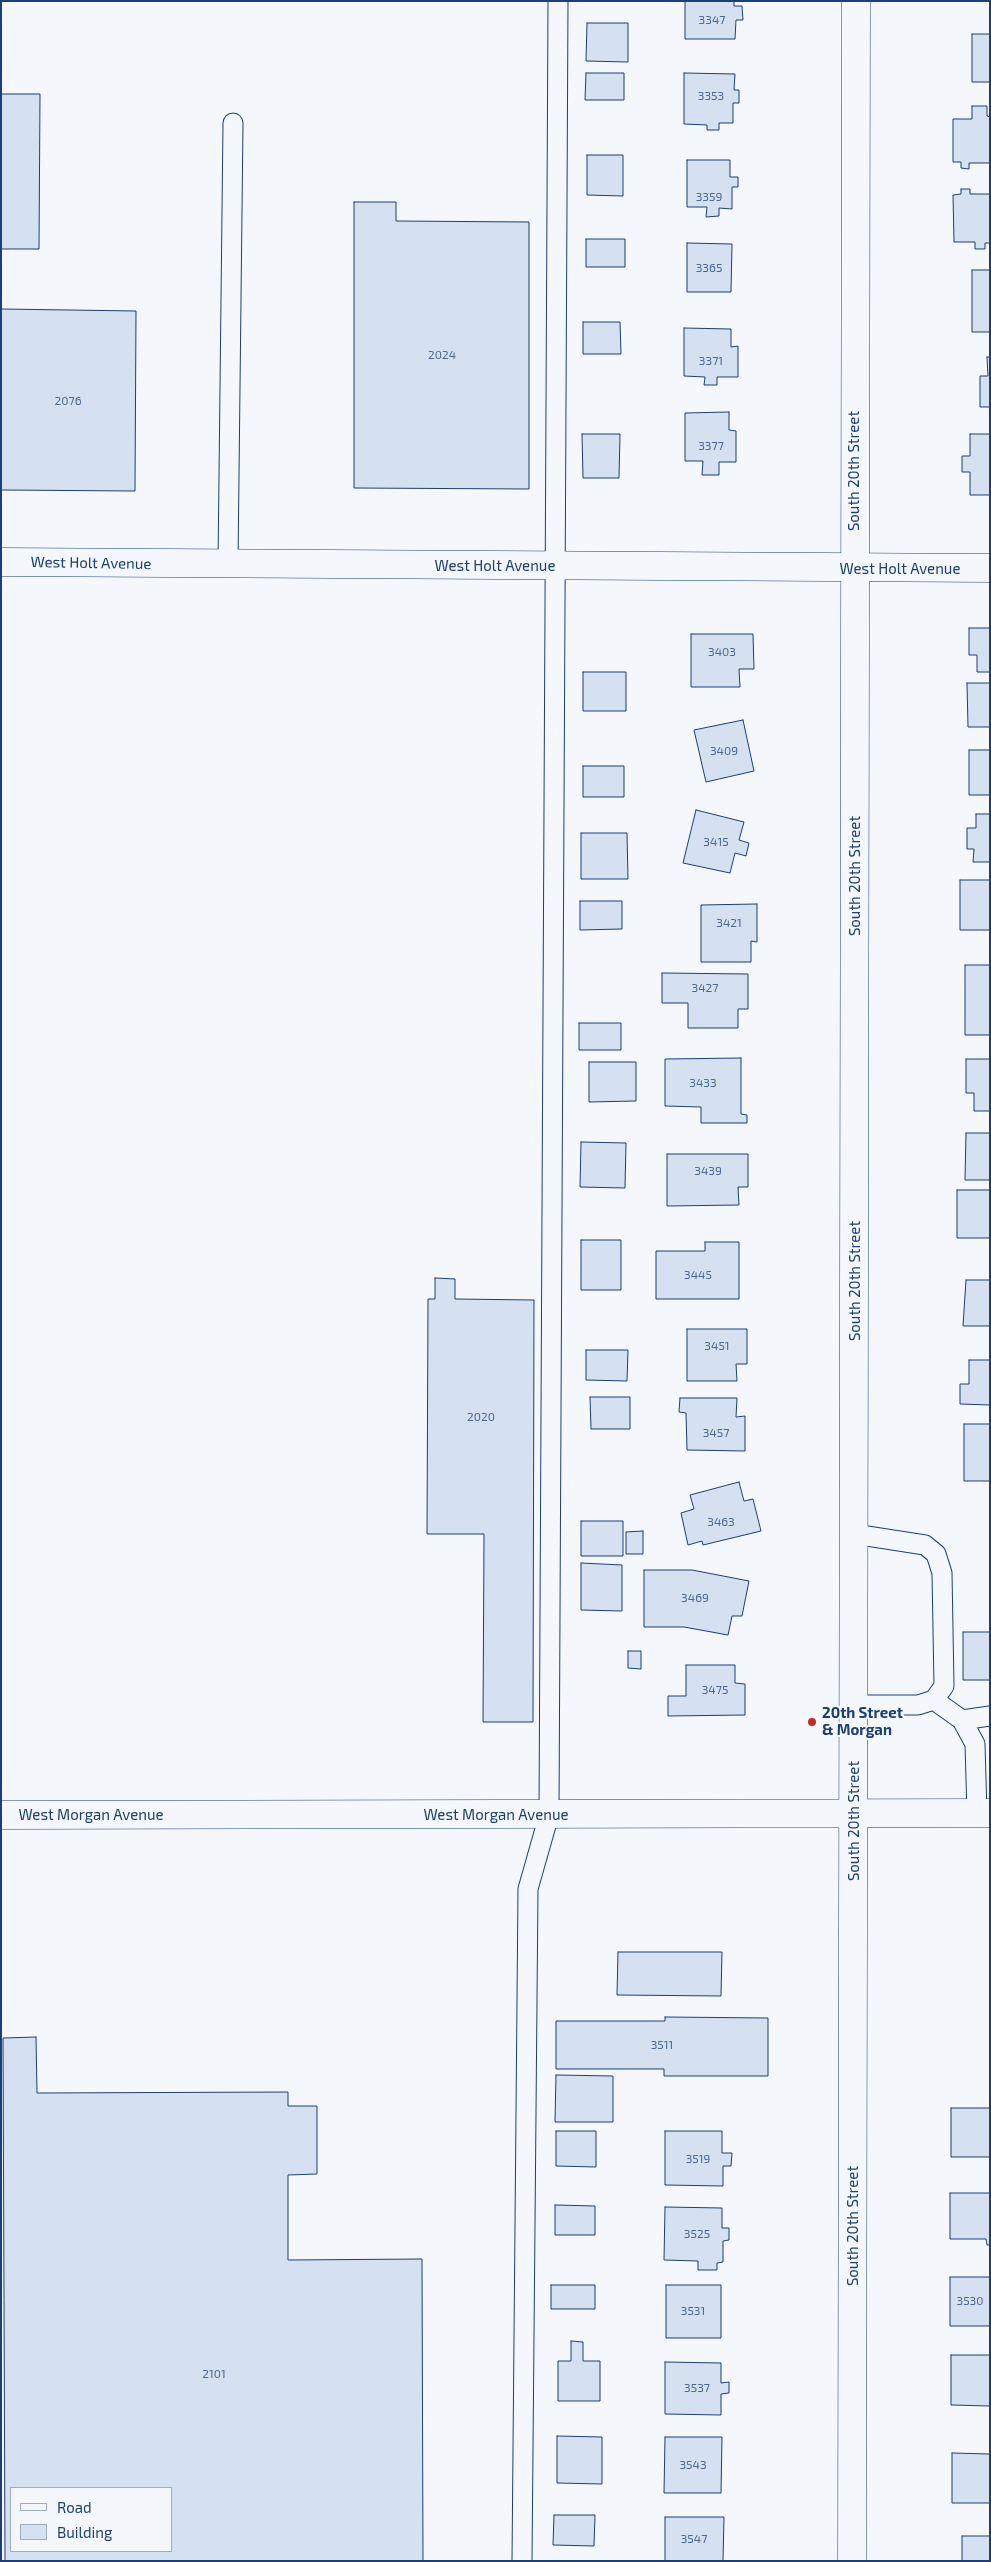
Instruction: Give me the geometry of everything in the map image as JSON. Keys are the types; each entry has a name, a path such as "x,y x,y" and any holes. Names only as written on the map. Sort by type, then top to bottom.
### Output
{"street":[{"name":"South 20th Street","path":"852,2561 856,1"},
{"name":"West Holt Avenue","path":"1,562 856,569 990,568"},
{"name":"West Morgan Avenue","path":"1,1815 983,1814"}],"lane":[{"path":"522,2561 528,1889 550,1815 554,566 558,1"},
{"path":"228,564 233,124"},
{"path":"854,1534 925,1545 936,1554 942,1573 944,1686 934,1700 918,1705 854,1705"},
{"path":"934,1700 962,1720 975,1744 983,1814"},
{"path":"962,1720 990,1716"}],"building":[{"path":"685,1 734,1 734,6 742,6 743,20 736,20 735,39 685,39"},
{"path":"587,23 628,23 628,62 586,61"},
{"path":"972,34 990,34 990,82 972,82"},
{"path":"586,73 624,73 624,100 585,100"},
{"path":"684,73 735,74 734,90 739,90 739,103 733,103 733,123 719,123 719,130 707,130 707,125 684,124"},
{"path":"1,94 40,94 39,249 1,249"},
{"path":"972,106 987,106 987,116 990,117 990,163 969,163 969,169 961,168 961,162 953,162 953,119 972,119"},
{"path":"587,155 623,155 623,196 587,195"},
{"path":"687,160 730,160 730,177 738,177 738,187 732,187 732,209 719,208 719,216 706,217 707,207 687,207"},
{"path":"961,189 970,189 970,194 990,194 990,243 985,243 985,249 975,249 975,242 954,242 953,195 961,194"},
{"path":"354,202 396,202 396,221 529,222 529,489 354,488"},
{"path":"586,239 625,239 625,267 586,267"},
{"path":"687,243 732,244 731,292 687,292"},
{"path":"972,270 990,270 990,332 972,332"},
{"path":"1,309 136,311 135,491 1,490"},
{"path":"583,322 620,322 621,354 583,354"},
{"path":"684,328 731,329 731,347 738,346 738,377 717,377 717,385 704,385 705,377 684,376"},
{"path":"987,357 990,357 990,407 980,407 980,376 988,376"},
{"path":"729,412 729,430 736,431 736,462 719,462 719,475 702,475 703,461 685,461 685,413"},
{"path":"582,434 620,434 619,478 583,478"},
{"path":"970,434 990,434 990,495 970,495 970,472 962,472 962,456 970,456"},
{"path":"969,628 990,628 990,672 977,672 977,655 969,655"},
{"path":"691,634 753,634 754,669 739,669 740,687 691,687"},
{"path":"583,672 626,672 626,711 583,711"},
{"path":"967,683 990,683 990,727 968,727"},
{"path":"743,720 754,771 706,782 694,730"},
{"path":"969,750 990,750 990,795 969,795"},
{"path":"583,766 624,766 624,797 583,797"},
{"path":"696,810 744,822 739,840 749,843 746,856 735,853 730,873 683,863"},
{"path":"976,814 990,814 990,862 973,862 974,849 967,849 967,828 976,828"},
{"path":"581,833 627,833 628,879 581,879"},
{"path":"960,880 990,880 990,930 960,930"},
{"path":"580,901 622,901 622,929 580,930"},
{"path":"757,904 757,942 751,941 751,962 701,962 701,905"},
{"path":"965,965 990,965 990,1035 965,1035"},
{"path":"662,973 748,974 748,1009 738,1009 738,1028 688,1028 688,1003 662,1003"},
{"path":"579,1023 621,1023 621,1050 579,1050"},
{"path":"741,1058 741,1114 747,1115 747,1123 701,1123 701,1107 665,1106 665,1059"},
{"path":"966,1059 990,1059 990,1111 974,1111 974,1093 966,1093"},
{"path":"589,1062 636,1062 636,1101 589,1102"},
{"path":"966,1133 990,1133 990,1180 965,1180"},
{"path":"581,1142 626,1143 625,1188 580,1187"},
{"path":"667,1154 748,1154 748,1187 738,1187 739,1205 667,1206"},
{"path":"957,1190 990,1190 990,1238 957,1238"},
{"path":"581,1240 621,1240 621,1290 581,1290"},
{"path":"705,1242 739,1242 739,1299 656,1299 656,1251 705,1251"},
{"path":"435,1278 455,1279 455,1299 534,1300 533,1722 483,1722 484,1534 427,1534 428,1299 435,1299"},
{"path":"966,1280 990,1280 990,1326 963,1326"},
{"path":"687,1329 747,1329 747,1364 736,1364 737,1381 687,1381"},
{"path":"586,1350 628,1350 627,1381 586,1380"},
{"path":"969,1360 990,1360 990,1405 960,1404 960,1384 969,1384"},
{"path":"590,1397 630,1397 630,1429 591,1429"},
{"path":"680,1398 737,1398 736,1417 745,1416 745,1451 687,1450 686,1413 679,1412"},
{"path":"964,1424 990,1424 990,1481 964,1481"},
{"path":"739,1482 744,1501 753,1499 761,1531 703,1545 702,1541 688,1545 681,1513 694,1509 690,1495"},
{"path":"581,1521 623,1521 623,1556 581,1556"},
{"path":"643,1531 643,1554 626,1554 626,1532"},
{"path":"581,1563 622,1565 622,1611 581,1610"},
{"path":"644,1570 692,1570 749,1581 742,1616 732,1616 728,1635 684,1627 644,1627"},
{"path":"963,1632 990,1632 990,1680 963,1680"},
{"path":"628,1651 641,1651 641,1669 628,1668"},
{"path":"686,1665 735,1665 735,1683 745,1684 745,1715 668,1716 668,1696 686,1696"},
{"path":"618,1952 722,1952 721,1996 617,1995"},
{"path":"665,2017 768,2018 768,2076 664,2076 664,2069 556,2069 556,2021 665,2021"},
{"path":"36,2037 37,2093 288,2092 288,2106 317,2106 317,2174 288,2175 288,2260 422,2259 423,2561 5,2561 3,2038"},
{"path":"556,2075 613,2076 613,2122 555,2122"},
{"path":"951,2108 990,2108 990,2157 951,2157"},
{"path":"556,2131 596,2131 596,2167 556,2166"},
{"path":"665,2131 722,2131 722,2153 732,2153 731,2166 723,2166 723,2186 665,2185"},
{"path":"950,2193 990,2193 990,2245 987,2245 986,2239 950,2239"},
{"path":"555,2205 595,2206 595,2235 555,2235"},
{"path":"665,2207 722,2208 722,2228 729,2228 729,2240 723,2241 723,2262 717,2263 717,2270 698,2270 698,2261 664,2260"},
{"path":"950,2277 990,2277 990,2326 950,2326"},
{"path":"551,2285 595,2285 595,2309 551,2309"},
{"path":"666,2285 721,2285 721,2338 666,2338"},
{"path":"571,2341 583,2342 583,2361 600,2361 600,2401 558,2401 558,2361 571,2361"},
{"path":"951,2355 990,2355 990,2406 951,2405"},
{"path":"665,2362 721,2363 721,2383 729,2382 729,2393 721,2394 721,2415 665,2414"},
{"path":"557,2436 602,2437 602,2484 557,2483"},
{"path":"665,2437 722,2437 721,2493 664,2493"},
{"path":"952,2453 990,2454 990,2503 952,2503"},
{"path":"554,2515 595,2515 594,2546 553,2545"},
{"path":"665,2517 724,2517 723,2561 665,2561"},
{"path":"962,2536 990,2536 990,2561 962,2561"}],"place":[{"name":"20th Street & Morgan","path":"812,1722"}]}
